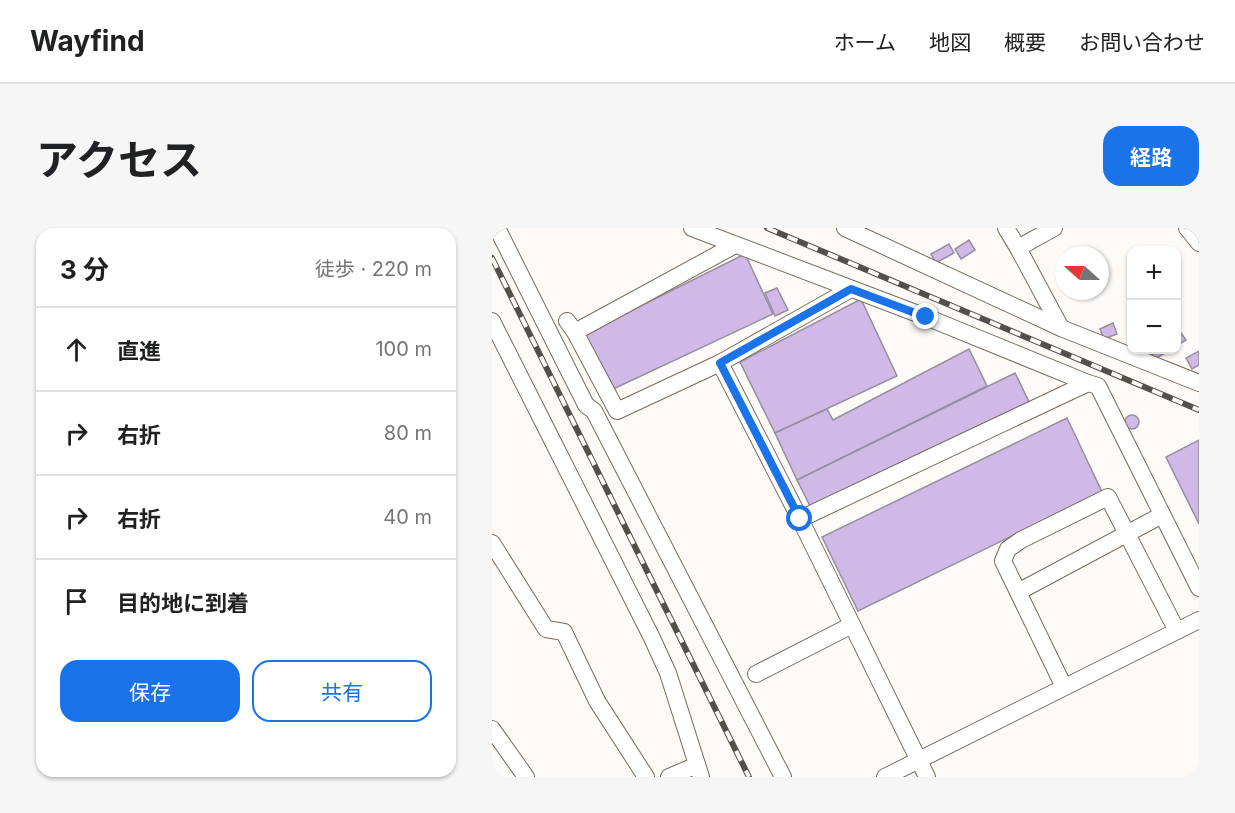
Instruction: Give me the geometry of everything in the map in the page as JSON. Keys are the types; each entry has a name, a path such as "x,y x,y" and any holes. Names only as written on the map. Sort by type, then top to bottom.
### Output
{"street":[{"path":"497,228 586,405 594,411 783,777"},
{"path":"692,228 1098,386 1199,588"},
{"path":"845,228 1060,328 1199,383"},
{"path":"1006,228 1060,328"},
{"path":"1018,248 1054,228"},
{"path":"1187,228 1199,243"},
{"path":"735,244 571,326 617,411 720,363 851,289"},
{"path":"492,321 668,673 699,771 669,777"},
{"path":"720,363 927,777"},
{"path":"800,519 1088,383"},
{"path":"1064,687 1004,561 1008,549 1021,540 1108,497 1177,631"},
{"path":"1018,592 1162,515"},
{"path":"492,543 546,629 564,632 597,701 646,777"},
{"path":"885,777 1199,620"},
{"path":"756,674 852,625"},
{"path":"492,729 525,777"}],"building":[{"path":"969,240 975,250 961,259 955,249"},
{"path":"949,244 954,253 936,263 931,254"},
{"path":"745,254 773,314 609,391 580,336"},
{"path":"777,288 788,310 775,316 765,293"},
{"path":"861,299 897,376 775,433 740,362"},
{"path":"1113,323 1117,334 1104,339 1100,329"},
{"path":"1181,333 1186,340 1181,343"},
{"path":"969,349 987,386 797,480 775,433 827,409 833,420"},
{"path":"1199,351 1199,365 1192,369 1186,358"},
{"path":"1152,354 1163,354 1155,359"},
{"path":"1015,373 1031,406 813,512 797,480"},
{"path":"1132,415 1137,417 1139,422 1137,427 1132,429 1127,427 1125,422 1127,417"},
{"path":"1067,418 1102,492 858,611 822,537"},
{"path":"1199,440 1199,524 1166,457"}],"railway":[{"path":"767,228 1199,410"},
{"path":"492,258 749,777"}],"route":[{"path":"800,519 720,363 851,289 926,317"}]}
